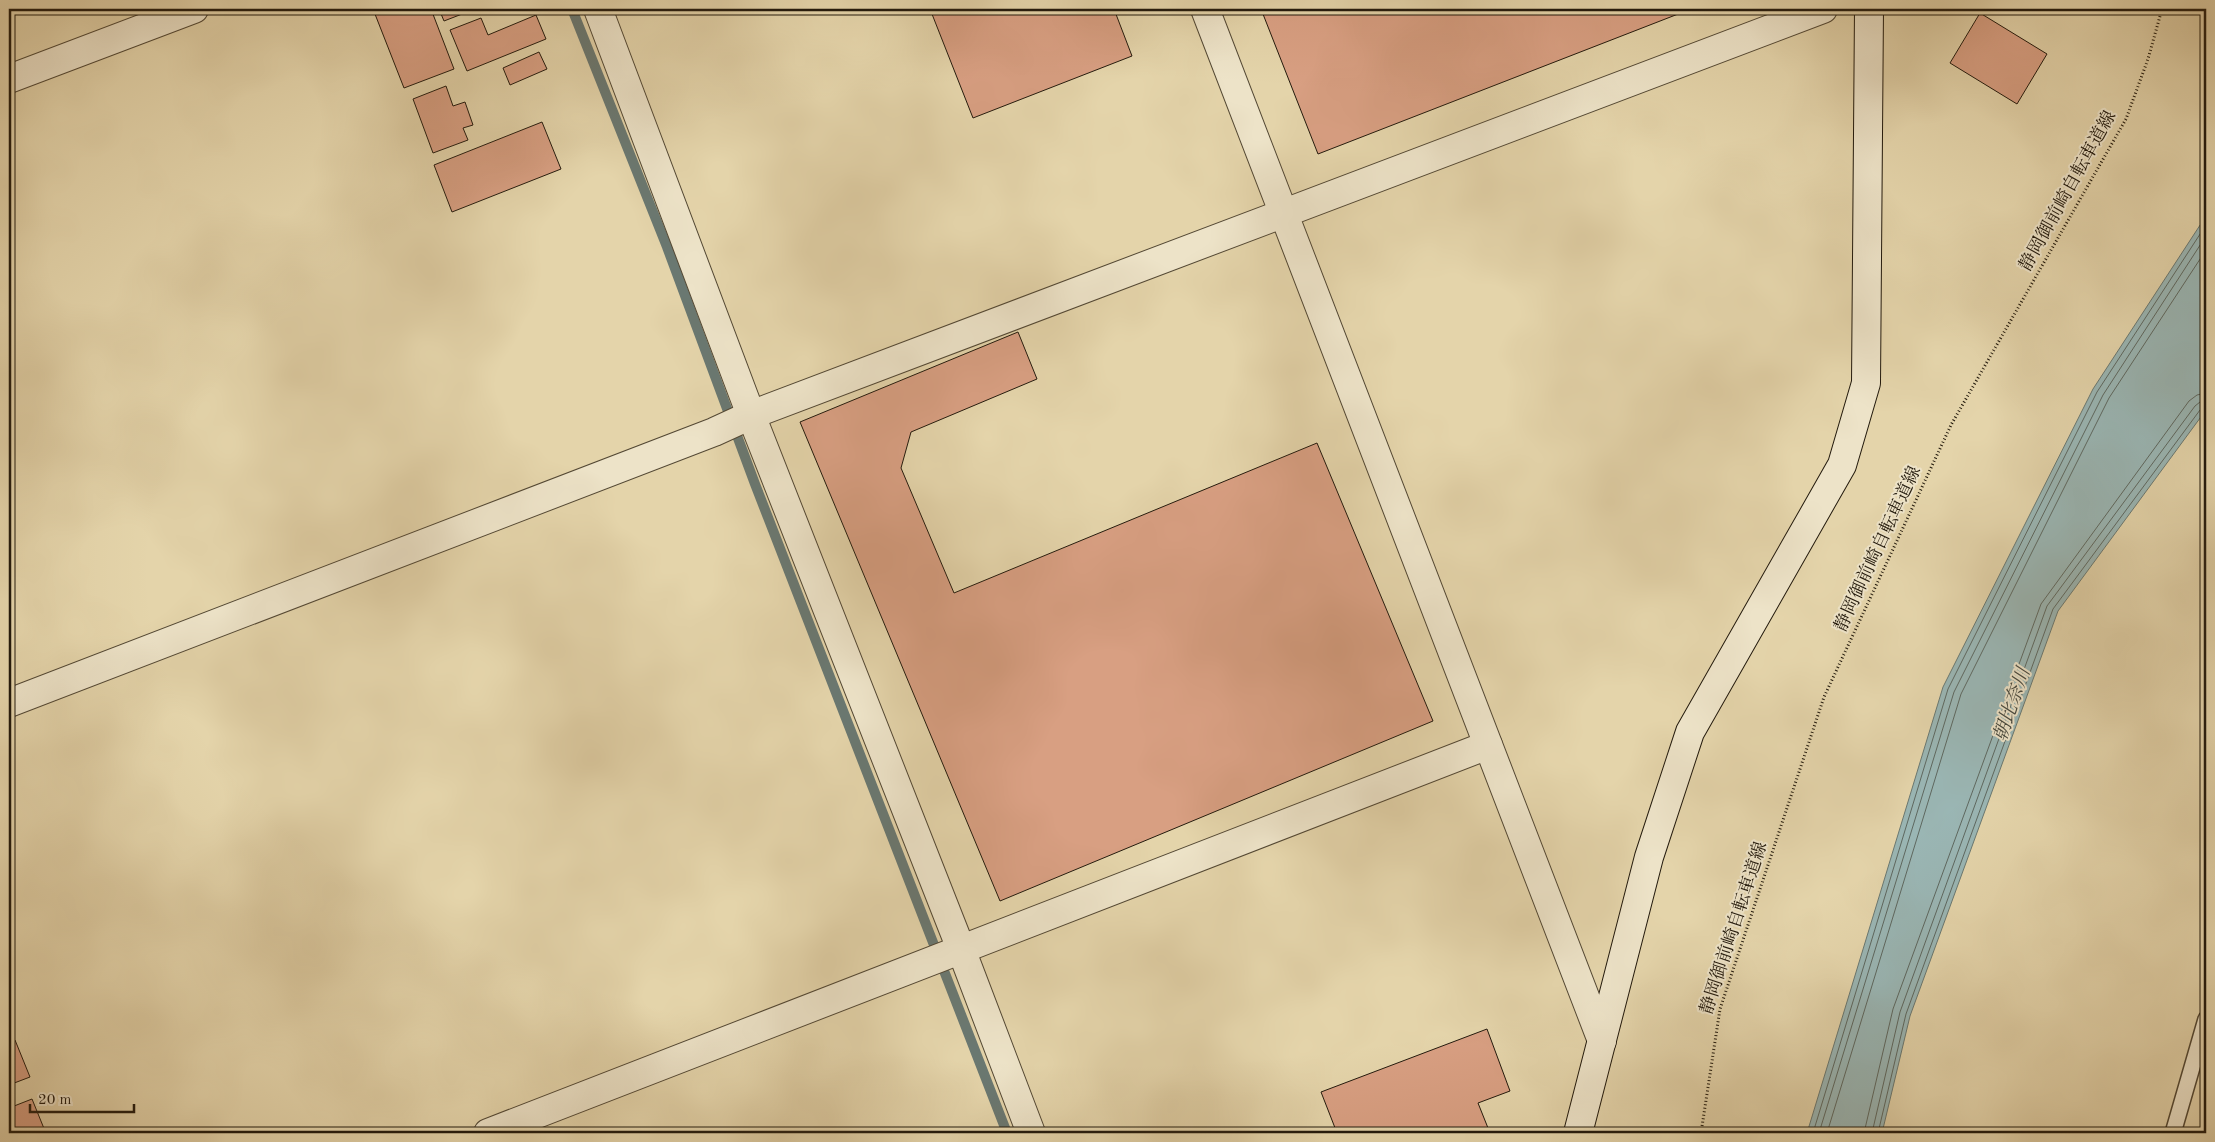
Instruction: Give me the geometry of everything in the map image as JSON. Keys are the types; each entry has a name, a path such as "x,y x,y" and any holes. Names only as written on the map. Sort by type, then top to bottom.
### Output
{"street":[{"path":"9,79 194,9"},
{"path":"598,9 751,415 1032,1133"},
{"path":"1205,9 1602,1041"},
{"path":"9,703 714,432 751,415 1823,9"},
{"path":"1578,1133 1649,857 1690,732 1842,465 1866,383 1869,9"},
{"path":"488,1133 1488,745"}],"lane":[{"path":"2173,1133 2206,1020"}],"path":[{"name":"静岡御前崎自転車道線","path":"1701,1133 1720,1009 1824,698 1951,425 2126,120 2148,60 2162,9"}],"water":[{"name":"朝比奈川","path":"2206,216 2206,410 2058,611 1910,1016 1882,1133 1807,1133 1943,687 2093,389"}],"building":[{"path":"373,9 431,9 454,69 404,88"},
{"path":"439,9 475,9 444,21"},
{"path":"930,9 1114,9 1132,56 973,118"},
{"path":"1261,9 1691,9 1318,154"},
{"path":"1980,13 2047,54 2017,104 1950,63"},
{"path":"536,15 546,39 467,71 450,30 481,18 488,35"},
{"path":"539,52 547,69 510,85 503,68"},
{"path":"446,86 453,106 465,102 473,125 463,128 468,140 433,153 413,99"},
{"path":"542,122 561,169 452,212 434,165"},
{"path":"1018,332 1037,379 911,432 901,468 954,593 1317,443 1433,721 1000,901 800,422"},
{"path":"1487,1029 1510,1091 1478,1103 1490,1133 1337,1133 1321,1092"},
{"path":"15,1040 30,1077 9,1085 9,1042"},
{"path":"32,1099 45,1131 39,1133 9,1133 9,1108"}],"waterway":[{"path":"572,9 667,247 755,484 1007,1133"}]}
